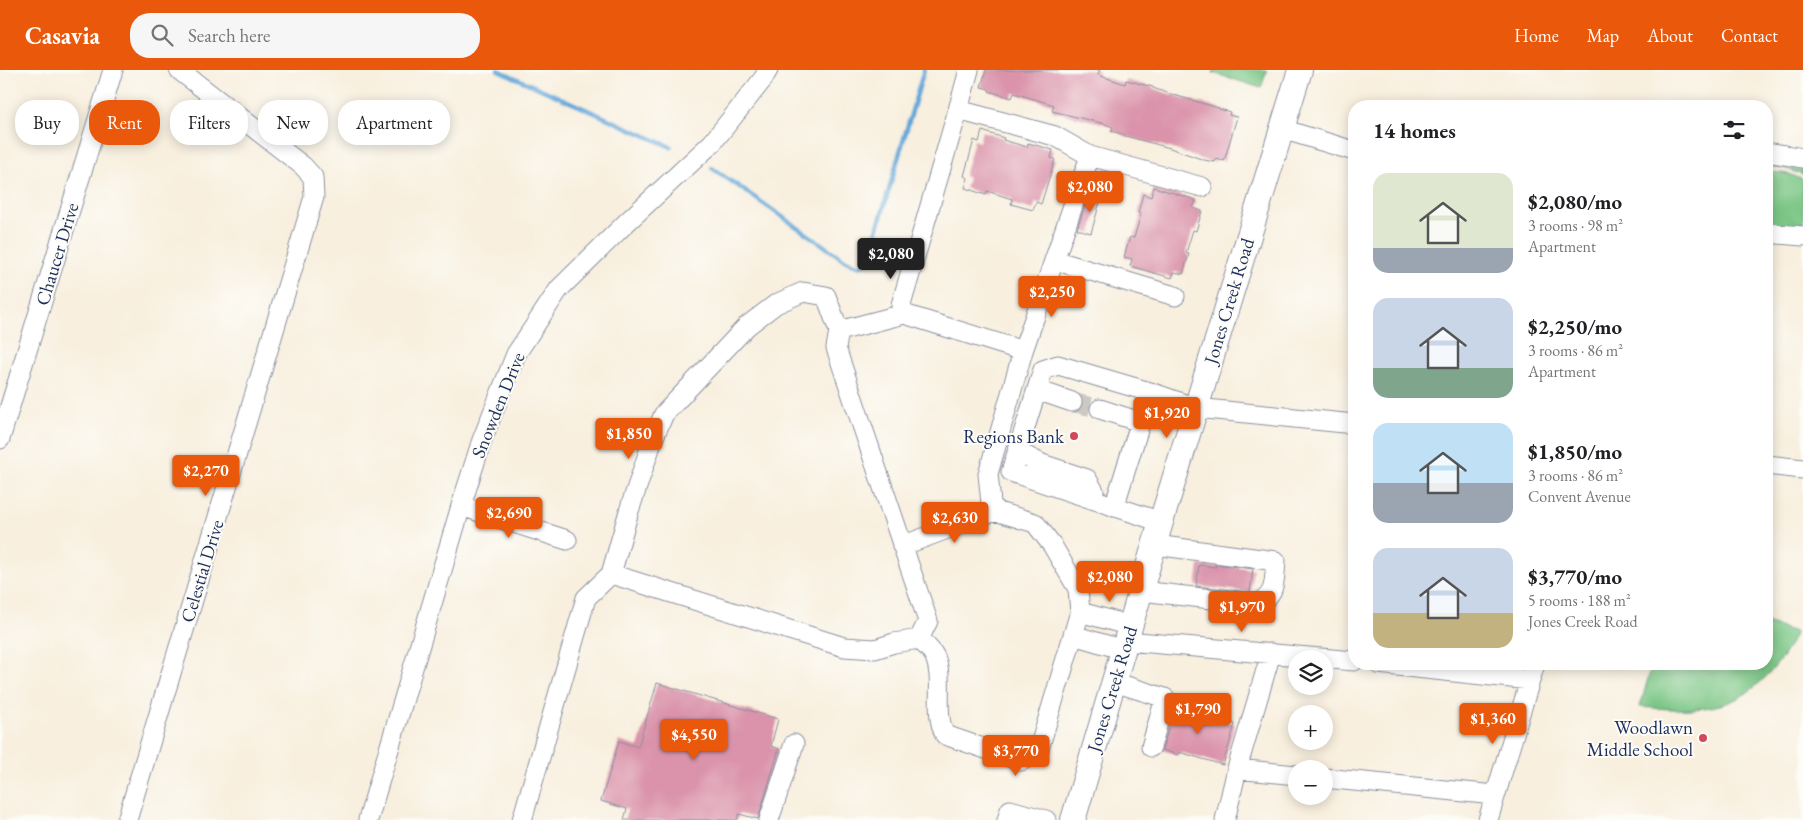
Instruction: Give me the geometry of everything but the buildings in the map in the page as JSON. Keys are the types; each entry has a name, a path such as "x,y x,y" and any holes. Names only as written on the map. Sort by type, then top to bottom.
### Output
{"main road":[{"name":"Jones Creek Road","path":"1073,820 1196,408 1300,70"}],"street":[{"name":"Chaucer Drive","path":"0,439 113,70"},
{"name":"Celestial Drive","path":"127,820 314,196 312,177 303,166 179,70"},
{"name":"Snowden Drive","path":"368,820 461,506 482,440 516,354 559,289 712,143 763,79 768,70"},
{"path":"904,314 901,305 969,70"},
{"path":"958,110 1055,136 1090,156 1202,187"},
{"path":"1282,129 1348,149"},
{"path":"1773,153 1803,158"},
{"path":"995,511 991,503 988,474 1023,351 1090,156"},
{"path":"1773,234 1803,236"},
{"path":"1054,260 1175,296"},
{"path":"522,820 586,598 611,574 629,511 653,439 664,414 747,326 776,304 803,292 826,296 838,331 836,348 928,621 918,639"},
{"path":"838,331 904,314 1023,351"},
{"path":"1162,522 1091,499 1094,491 1087,479 1042,464 1018,452 1043,370 1058,365 1150,392 1196,408 1348,423"},
{"path":"1037,390 1072,402"},
{"path":"1114,507 1150,392"},
{"path":"1100,409 1140,422"},
{"path":"1773,466 1803,469"},
{"path":"461,506 567,540"},
{"path":"902,546 995,511 1035,523 1052,545 1078,589 1080,612 1038,752 1021,761 945,736 940,725 940,678 934,655 918,639"},
{"path":"1141,591 1255,604 1268,598 1273,588 1276,560 1155,545"},
{"path":"611,574 844,648 875,649 894,643 918,639"},
{"path":"1080,612 1127,639"},
{"path":"1074,635 1348,660"},
{"path":"1225,820 1237,768 1271,653"},
{"path":"1488,820 1533,672 1494,670"},
{"path":"1114,682 1165,698 1151,747"},
{"path":"769,820 794,744"},
{"path":"1237,768 1288,774"},
{"path":"1333,779 1495,795"},
{"path":"1007,820 1010,810 1046,820"}],"green space":[{"path":"1214,70 1267,70 1261,88 1213,73"},
{"path":"1773,159 1803,165 1803,175 1787,169 1773,167"},
{"path":"1773,172 1790,174 1803,180 1803,229 1773,227"},
{"path":"1773,625 1796,632 1773,669"},
{"path":"1650,670 1772,670 1747,693 1714,707 1682,709 1640,707"}],"waterway":[{"path":"498,70 671,147"},
{"path":"712,168 846,261 860,266 868,261 924,70"}],"tunnel":[{"path":"1072,402 1100,409"}],"place":[{"name":"Regions Bank","path":"1074,436"},
{"name":"Woodlawn Middle School","path":"1703,738"}]}
